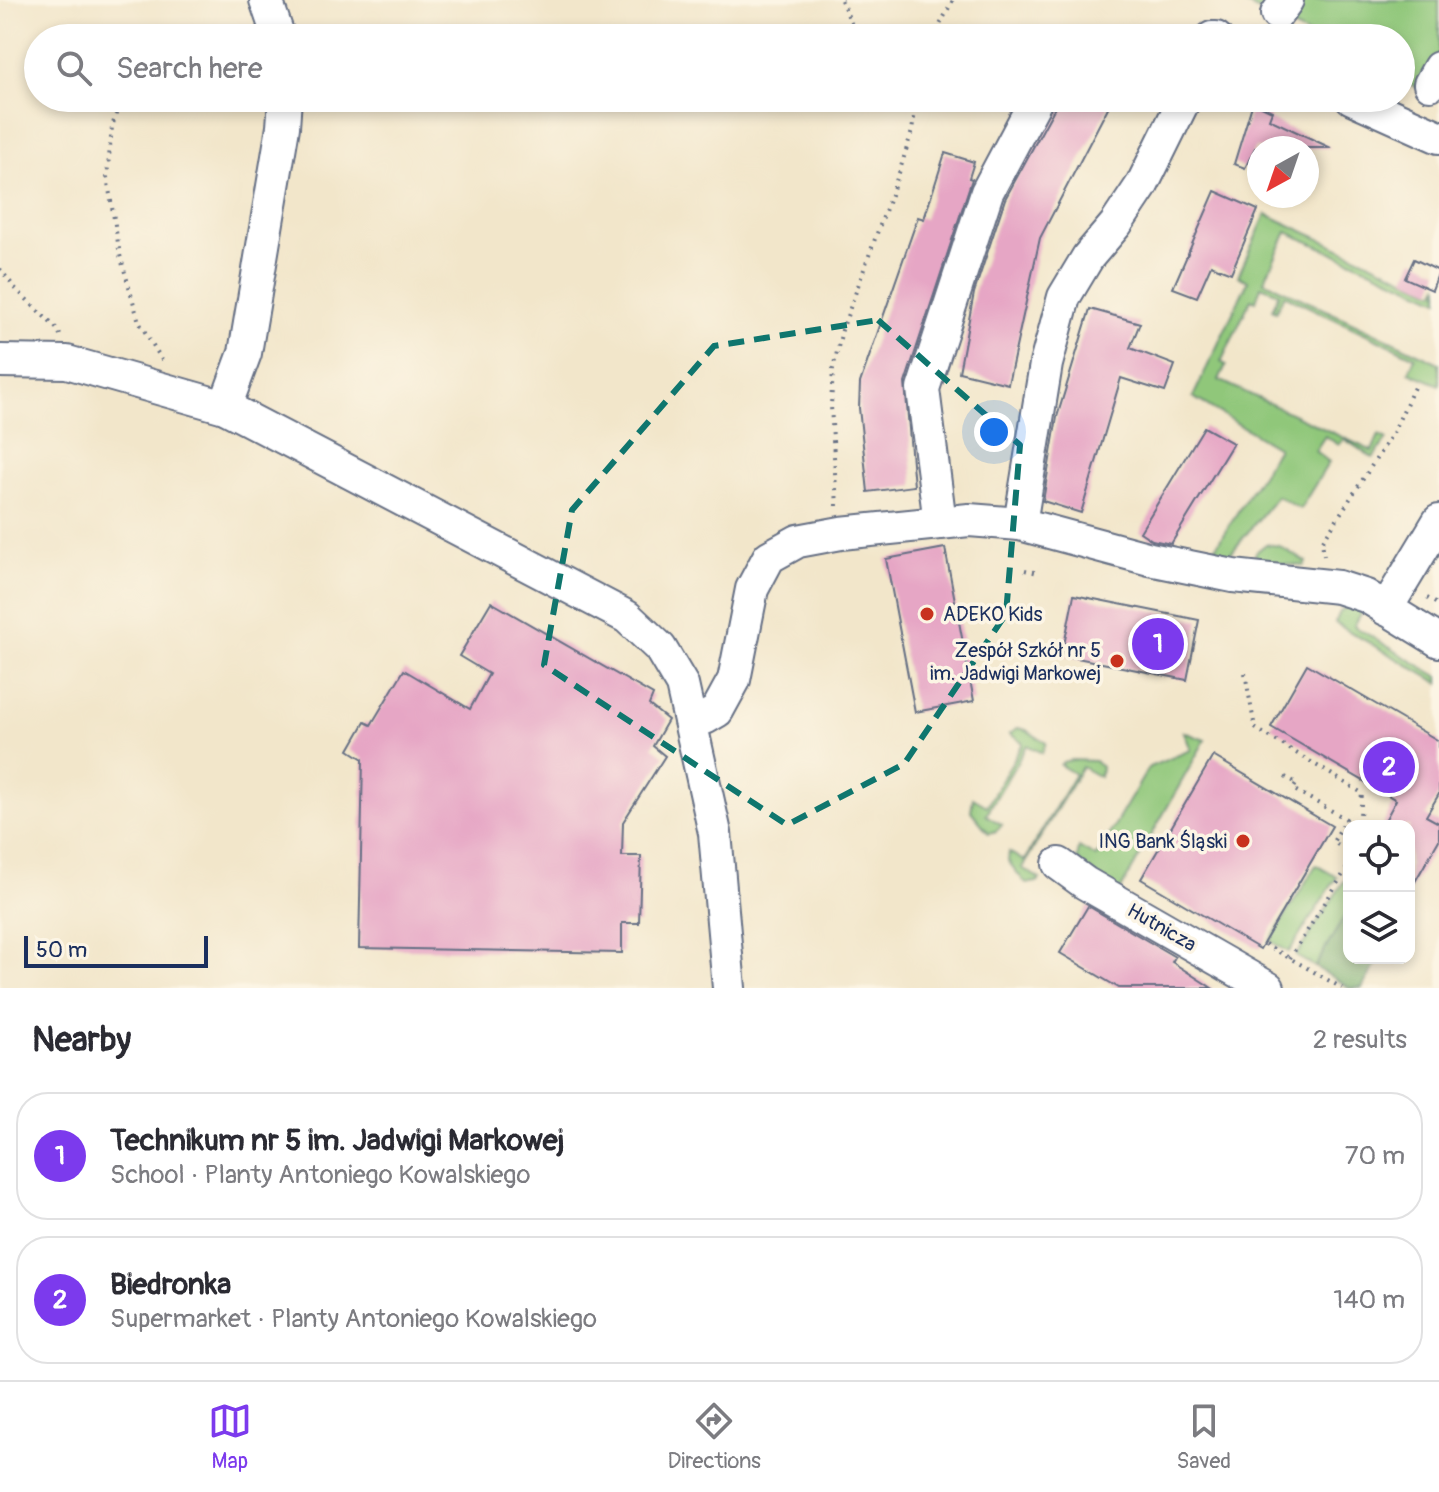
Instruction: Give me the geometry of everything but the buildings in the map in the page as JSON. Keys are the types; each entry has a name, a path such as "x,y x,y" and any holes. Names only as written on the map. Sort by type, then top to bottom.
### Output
{"street":[{"path":"266,0 274,24"},
{"path":"225,407 245,353 284,112"},
{"path":"940,523 923,389 987,192 1030,112"},
{"path":"1020,524 1046,364 1064,297 1088,257 1116,224 1142,185 1178,112"},
{"path":"1383,112 1439,137"},
{"path":"0,361 67,362 225,407 627,617 660,648 682,685 715,833 729,988"},
{"path":"690,720 705,718 717,711 734,680 752,589 769,557 798,541 841,533 969,520 1020,524 1178,565 1265,581 1338,587 1366,596 1439,641"},
{"path":"1386,609 1439,521"},
{"name":"Hutnicza","path":"1059,864 1085,883 1268,988"}],"path":[{"path":"841,0 852,24"},
{"path":"940,24 953,0"},
{"path":"117,112 112,127 107,177 120,255 139,322 190,397"},
{"path":"841,533 836,501 831,406 833,369 846,317 900,170 915,112"},
{"path":"0,269 58,330 67,362"},
{"path":"1324,557 1322,542 1393,433 1415,385"},
{"path":"1025,570 1038,573"},
{"path":"1245,673 1255,728 1362,793 1360,820"},
{"path":"1285,777 1297,783 1293,789 1345,820"},
{"path":"1343,824 1333,842 1343,848"},
{"path":"1290,958 1343,874"},
{"path":"1265,944 1342,988"}],"highlighted area":[{"path":"878,320 1020,445 1006,614 904,764 787,825 544,665 572,510 714,346"}],"green space":[{"path":"1237,0 1439,0 1439,98 1415,87 1415,24 1286,24"},
{"path":"1266,214 1435,292 1439,285 1439,300 1287,232 1264,281 1439,363 1439,385 1409,372 1415,357 1284,295 1276,311 1272,309 1279,293 1261,286 1256,301 1251,299 1221,362 1226,365 1219,380 1372,451 1379,435 1387,439 1373,458 1344,439 1339,445 1325,436 1315,451 1329,462 1300,509 1277,496 1227,558 1211,554 1278,448 1193,397 1248,281 1238,276"},
{"path":"1266,544 1279,546 1306,562 1304,566 1253,561 1256,552"},
{"path":"1352,603 1363,610 1354,626 1439,677 1439,683 1335,623 1340,612"},
{"path":"1018,728 1046,743 1042,753 1027,745 986,815 1002,825 989,833 971,811 973,798 987,806 1023,743 1010,734"},
{"path":"1184,732 1205,740 1119,893 1077,860 1079,847 1096,857 1149,767 1191,750"},
{"path":"1071,760 1095,761 1101,767 1100,777 1082,767 1022,868 1040,879 1026,884 1008,861 1009,852 1024,861 1075,774 1060,765"},
{"path":"1316,865 1337,877 1289,952 1270,941"},
{"path":"1343,883 1343,919 1315,967 1296,956"},
{"path":"1343,919 1343,964 1376,964 1362,988 1350,988 1315,967"}],"place":[{"name":"ADEKO Kids","path":"927,614"},
{"name":"Technikum nr 5 im. Jadwigi Markowej","path":"1158,644"},
{"name":"Zespół Szkół nr 5 im. Jadwigi Markowej","path":"1117,661"},
{"name":"Biedronka","path":"1389,767"},
{"name":"ING Bank Śląski","path":"1243,841"}]}
